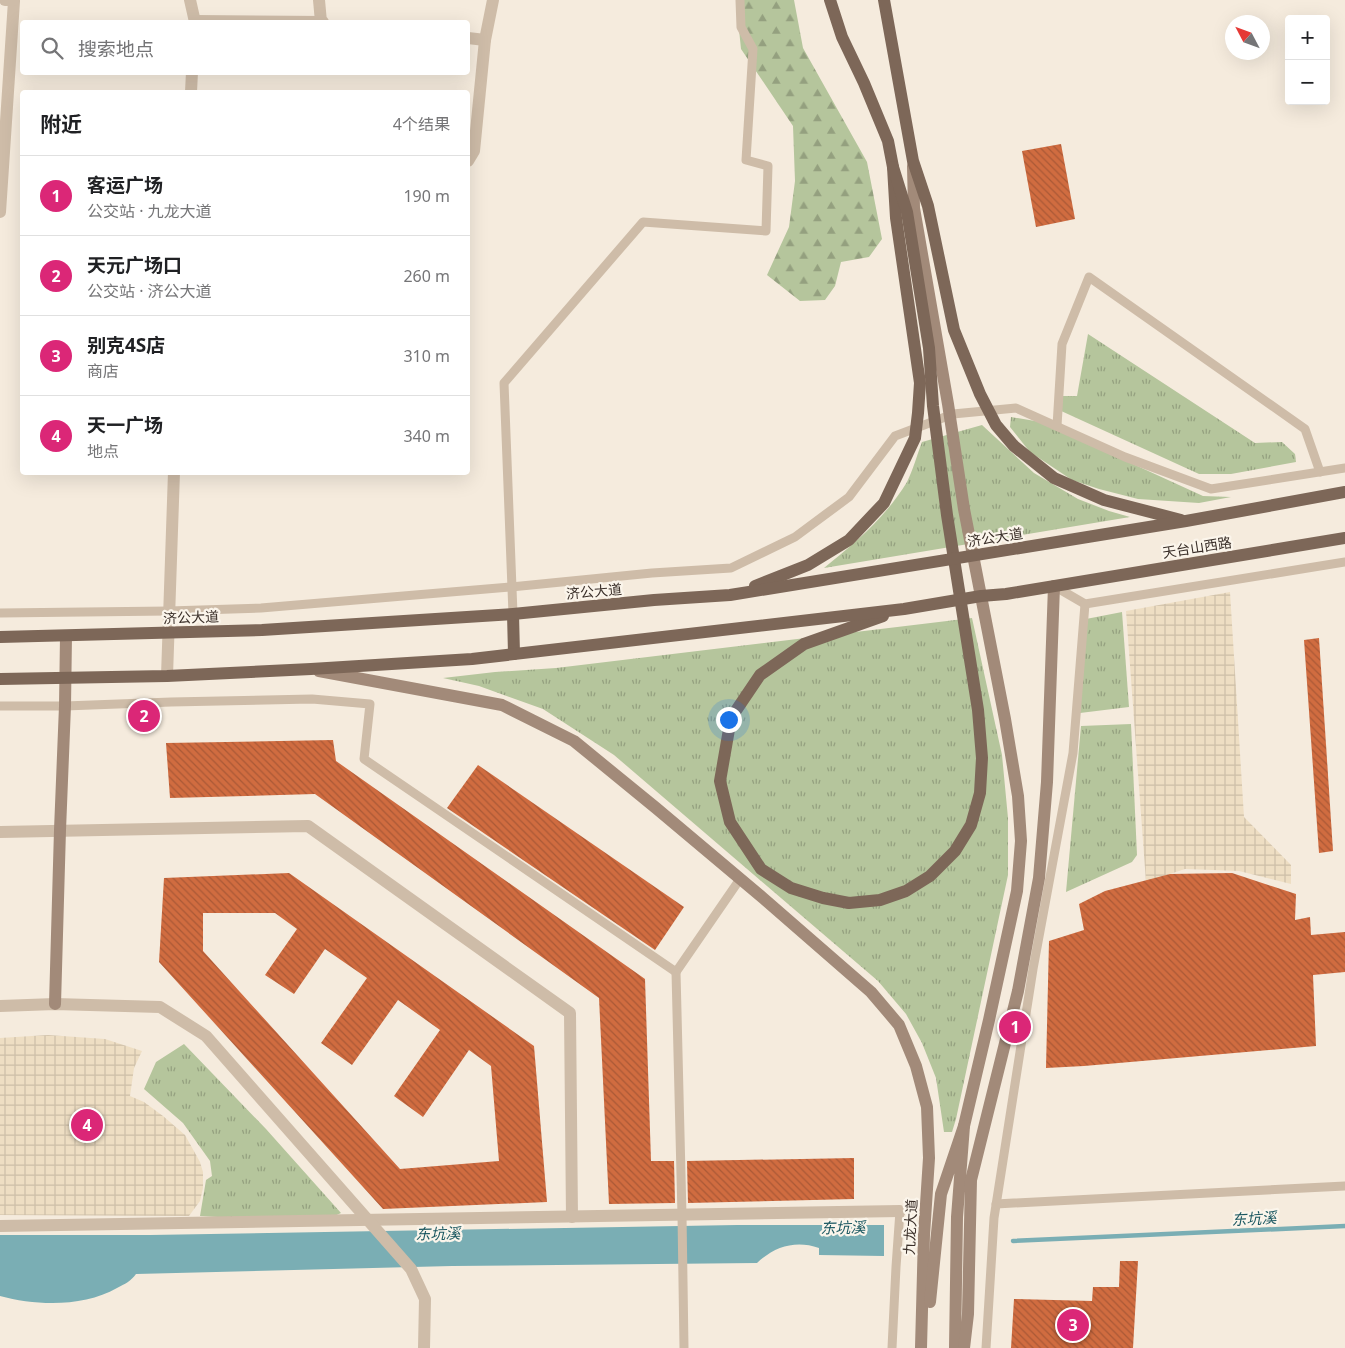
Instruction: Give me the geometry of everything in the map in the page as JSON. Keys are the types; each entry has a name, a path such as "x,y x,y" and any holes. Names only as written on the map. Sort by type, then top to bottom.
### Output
{"main road":[{"path":"730,595 808,565 849,540 884,503 914,438 920,384 896,218 888,141 864,83 842,37 830,0"},
{"path":"884,0 913,161 928,206 954,330 984,403 996,425 1014,446 1054,478 1104,500 1186,521"},
{"path":"913,161 914,208 964,509 1006,719 1018,796 1021,840 1016,891 989,1020 964,1126 941,1194 925,1348"},
{"path":"892,167 907,212 929,348 932,406 978,710 982,758 980,794 971,825 955,851 930,876 906,891 880,900 848,903 823,898 791,888 761,869 730,822 720,781 731,718 760,675 804,644 904,608"},
{"path":"929,348 948,404"},
{"name":"天台山西路","path":"1186,521 1345,492"},
{"name":"济公大道","path":"0,637 262,630 513,614 654,600 730,595 1186,521"},
{"name":"天台山西路","path":"1054,586 1345,538"},
{"path":"0,679 167,676 472,659 904,608 1054,586 1046,782 1039,878 1018,991 971,1180 968,1314 964,1348"},
{"path":"513,614 514,654"},
{"path":"55,1004 66,636"},
{"name":"九龙大道","path":"311,669 502,704 574,741 740,879 870,992 899,1025 916,1066 927,1107 929,1158 924,1236 921,1348"},
{"path":"955,1348 957,1217 964,1126"}],"street":[{"path":"0,212 14,0 5,0"},
{"path":"190,0 195,20"},
{"path":"319,0 322,20"},
{"path":"470,158 474,151 485,40 493,0"},
{"path":"470,38 485,40"},
{"path":"191,90 192,75"},
{"path":"167,676 174,475"},
{"path":"0,832 308,826 570,1013 572,1217"},
{"path":"0,1006 55,1004 160,1007 206,1036 411,1269 425,1299 424,1348"},
{"path":"0,1226 900,1211"}],"lane":[{"path":"513,614 504,383 643,222 766,231 768,166 746,160 753,49 742,27 740,0"},
{"path":"1056,426 1062,344 1089,277 1305,429 1320,472"},
{"path":"0,613 261,608 652,573 732,568 795,537 849,496 895,436 953,414 1016,408 1125,457 1212,489 1345,468"},
{"path":"1054,586 1085,604 1345,562"},
{"path":"986,1348 994,1218 1033,969 1073,753 1085,604"},
{"path":"0,706 312,699 370,704 364,759 676,972"},
{"path":"684,1348 676,972 740,879"},
{"path":"996,1204 1345,1186"},
{"path":"892,1348 900,1211"}],"green space":[{"path":"736,0 794,0 803,48 867,162 882,239 869,257 841,262 835,286 825,300 800,301 767,275 789,227 795,181 793,126 741,49"},
{"path":"1088,334 1255,443 1282,442 1295,454 1296,462 1231,474 1199,474 1059,410 1057,396 1077,396"},
{"path":"1011,417 1041,422 1203,496 1231,497 1199,503 1138,499 1072,480 1030,452 1010,427"},
{"path":"982,425 1034,473 1078,499 1130,517 824,568 859,539 889,507 907,482 922,442"},
{"path":"1122,612 1129,707 1080,713 1086,619"},
{"path":"972,618 1002,755 1008,818 1008,875 952,1132 944,1132 936,1078 922,1043 906,1014 878,981 614,755 543,709 479,686 443,678 556,668"},
{"path":"1131,724 1137,855 1132,862 1066,892 1081,726"},
{"path":"184,1044 266,1129 341,1213 319,1223 200,1216 206,1180 212,1176 210,1161 183,1123 144,1089 156,1062"}],"shaded area":[{"path":"1230,592 1244,817 1291,865 1291,884 1239,871 1185,869 1146,882 1126,611"},
{"path":"48,1035 105,1039 142,1051 134,1068 130,1096 144,1102 185,1135 200,1162 203,1172 203,1188 200,1201 189,1216 0,1215 0,1038"}],"water":[{"path":"737,1225 884,1225 884,1256 819,1255 819,1248 794,1245 771,1252 757,1263 452,1266 136,1274 125,1284 104,1294 75,1302 29,1302 0,1296 0,1235 150,1235"}],"building":[{"path":"1061,144 1075,219 1036,227 1022,151"},
{"path":"1319,638 1333,851 1319,853 1304,640"},
{"path":"333,740 336,761 645,979 651,1161 674,1161 675,1203 609,1204 599,998 315,794 170,798 166,743"},
{"path":"478,765 684,907 655,950 447,808"},
{"path":"289,873 534,1046 547,1202 383,1209 159,962 164,878","holes":["203,913 275,913 297,929 265,975 294,994 325,949 367,978 321,1043 352,1065 398,1000 440,1030 394,1096 423,1117 469,1050 491,1066 499,1161 400,1169 203,951"]},
{"path":"1232,873 1296,894 1295,920 1310,917 1311,935 1345,932 1345,972 1313,975 1316,1046 1046,1068 1049,941 1084,930 1079,904 1105,891 1170,874"},
{"path":"854,1158 854,1199 688,1203 687,1161"},
{"path":"1120,1261 1138,1261 1133,1348 1011,1348 1014,1299 1092,1301 1093,1287 1119,1287"}],"waterway":[{"name":"东坑溪","path":"1013,1241 1345,1226"}],"place":[{"name":"天元广场口","path":"144,716"},
{"name":"客运广场","path":"1015,1027"},
{"name":"天一广场","path":"87,1125"},
{"name":"别克4S店","path":"1073,1325"}]}
